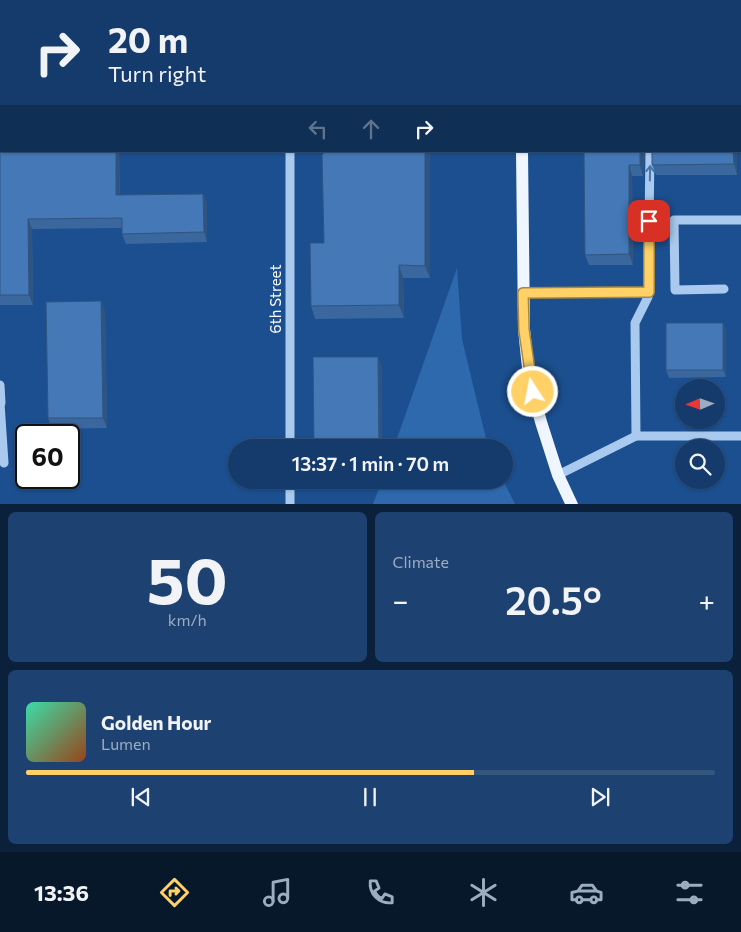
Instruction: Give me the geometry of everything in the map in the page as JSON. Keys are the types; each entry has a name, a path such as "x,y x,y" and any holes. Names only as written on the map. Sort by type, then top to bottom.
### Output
{"main road":[{"path":"522,152 524,330 529,378 558,475 572,504"}],"street":[{"name":"6th Street","path":"290,152 290,439"},
{"path":"636,436 635,324 649,292 650,152"},
{"path":"724,289 675,290 674,220 741,220"},
{"path":"523,293 649,292"},
{"path":"0,385 4,463"},
{"path":"558,475 636,436 741,436"},
{"path":"290,489 290,504"}],"shaded area":[{"path":"457,268 462,339 486,439 397,439"},
{"path":"379,489 508,489 515,504 373,504"}],"building":[{"path":"0,152 116,152 116,195 203,194 204,232 122,234 122,218 28,219 29,295 0,295"},
{"path":"325,152 425,152 425,266 399,265 399,305 311,306 310,243 324,243 322,155"},
{"path":"584,152 640,152 640,165 629,165 629,254 585,255"},
{"path":"652,152 733,152 734,164 652,165"},
{"path":"101,301 103,418 48,418 46,302"},
{"path":"666,323 723,323 723,370 666,370"},
{"path":"313,357 378,357 379,439 314,439"}],"route":[{"path":"533,392 529,378 524,330 523,293 649,292 649,221"}]}
